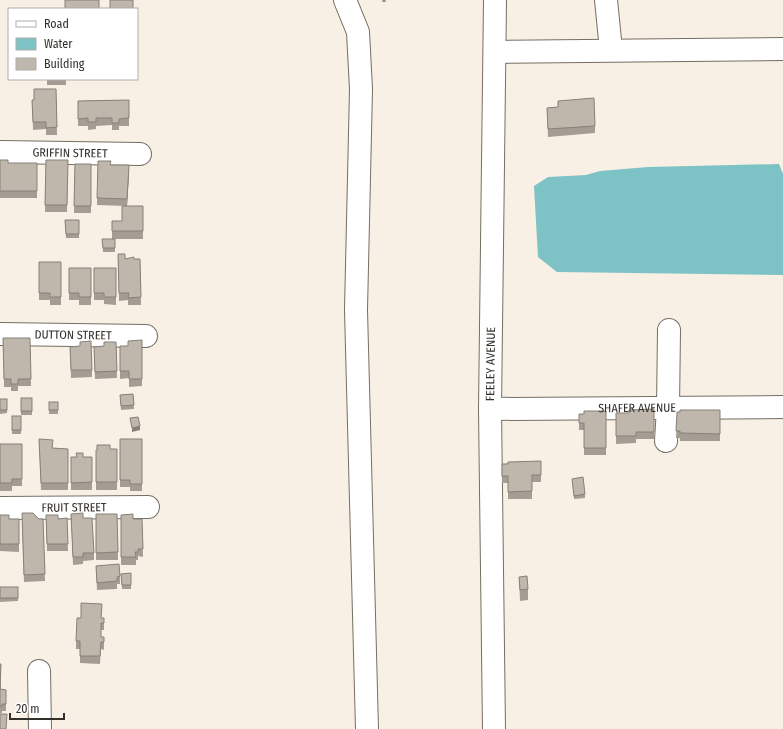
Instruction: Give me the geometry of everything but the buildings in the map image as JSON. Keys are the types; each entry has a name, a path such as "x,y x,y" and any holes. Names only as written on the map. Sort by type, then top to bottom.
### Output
{"street":[{"path":"345,0 358,32 361,89 356,310 367,729"},
{"name":"FEELEY AVENUE","path":"494,729 490,409 495,0"},
{"path":"606,0 611,50"},
{"path":"494,52 783,49"},
{"name":"GRIFFIN STREET","path":"0,152 140,154"},
{"path":"666,441 669,330"},
{"name":"DUTTON STREET","path":"0,334 146,336"},
{"name":"SHAFER AVENUE","path":"490,409 783,407"},
{"name":"FRUIT STREET","path":"0,508 148,507"},
{"path":"39,671 40,729"}],"water":[{"path":"779,164 783,174 783,275 557,272 538,257 534,186 548,177 586,175 600,171 648,167"}],"railway":[{"path":"384,0 384,5"}]}
